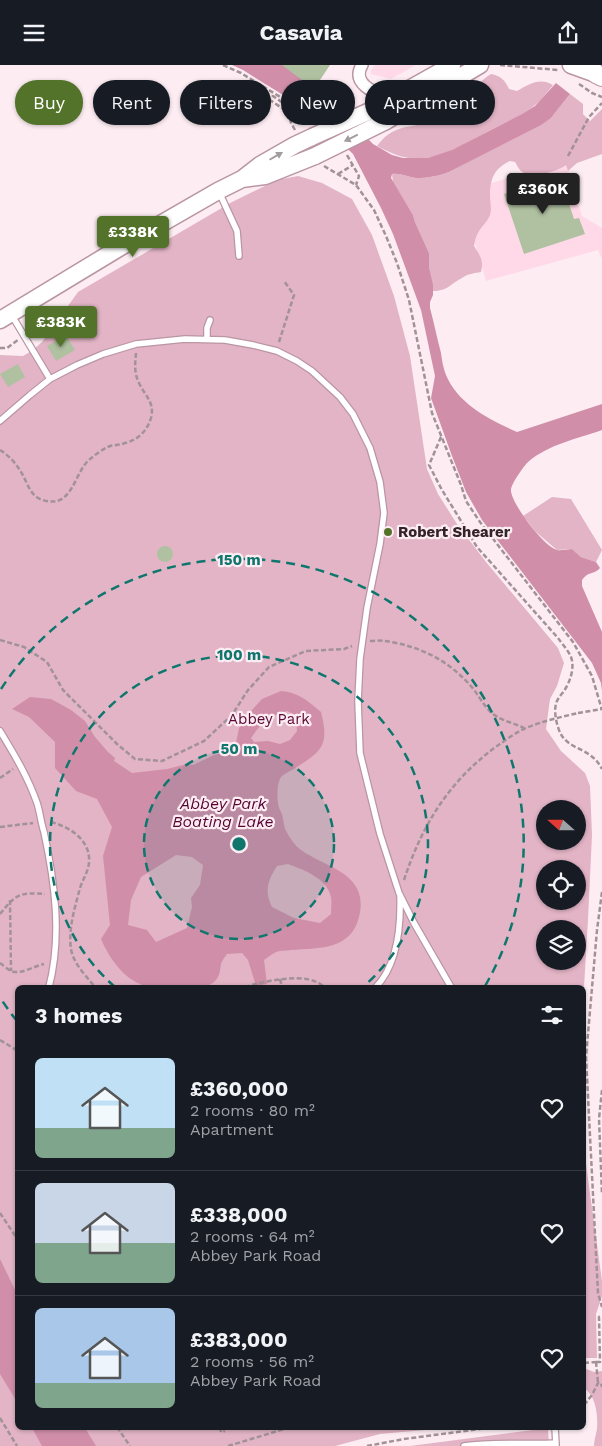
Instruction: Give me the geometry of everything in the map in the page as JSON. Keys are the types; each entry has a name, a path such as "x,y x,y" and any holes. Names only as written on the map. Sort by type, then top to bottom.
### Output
{"main road":[{"path":"426,80 452,65"},
{"path":"242,179 265,176 319,161 480,65"},
{"path":"568,70 596,72"},
{"path":"6,317 119,248 242,179 260,165 311,134 365,113"}],"street":[{"path":"360,67 360,77 365,87"}],"lane":[{"path":"218,191 236,231 239,256"},
{"path":"6,317 50,379"},
{"path":"207,339 210,320"},
{"path":"0,421 50,379 86,361 136,344 185,339 207,339 254,345 277,351 312,371 340,397 353,414 370,448 380,483 384,513 362,643 358,701 360,753 380,834 400,893 414,923 450,985"},
{"path":"0,731 20,763 36,802 53,877 56,939 48,985"},
{"path":"378,985 391,962 397,940 400,917 400,893"},
{"path":"464,1446 481,1443 556,1445 555,1430"}],"path":[{"path":"222,65 241,73 281,97"},
{"path":"500,65 568,70"},
{"path":"578,83 592,93 602,97"},
{"path":"281,101 273,96 270,100 281,108"},
{"path":"568,156 589,117 602,103"},
{"path":"295,125 311,134 312,125"},
{"path":"342,149 349,157 359,176 356,185"},
{"path":"319,161 356,185 374,210 397,263 409,300 432,413 466,501 573,642 592,676 602,710 556,718 524,728 482,757 455,783 428,823 416,846 400,893"},
{"path":"338,174 353,165"},
{"path":"277,351 294,295 284,281"},
{"path":"0,450 22,472 36,497 51,501 67,496 86,462 110,446 138,437 149,424 152,409 151,402 139,383 135,371 136,344"},
{"path":"441,437 429,465 477,547 558,637 572,659 573,665 568,682 556,705 558,729 565,741 592,756 602,769"},
{"path":"0,640 24,647 47,662 63,690 135,759 162,761 204,741 232,715 248,690 269,667 306,651 344,649 375,640 420,649 441,659 457,671 493,714 524,728"},
{"path":"0,778 20,763"},
{"path":"0,827 45,821 67,827 85,843 89,852 89,863 72,922 70,947 75,961 93,985"},
{"path":"0,914 10,900 26,893 54,894"},
{"path":"602,893 586,1057 598,1293 602,1307"},
{"path":"10,900 11,971"},
{"path":"0,963 11,971 21,973 34,966 53,962"},
{"path":"252,985 280,979 303,979 323,985"},
{"path":"280,979 282,985"},
{"path":"0,1040 15,1049"},
{"path":"602,1090 599,1119 602,1194"},
{"path":"0,1213 15,1235"},
{"path":"586,1363 600,1362 601,1317"},
{"path":"586,1402 598,1383 596,1362"},
{"path":"597,1369 602,1368"},
{"path":"598,1383 601,1383 602,1387"},
{"path":"0,1418 17,1446"},
{"path":"119,1430 130,1446"},
{"path":"228,1446 281,1430"},
{"path":"367,1446 472,1430"}],"shaded area":[{"path":"375,65 416,65 391,79 371,74 371,70"},
{"path":"565,160 582,216 602,228 602,259 598,250 486,281 460,193"}],"green space":[{"path":"491,74 497,76 506,83 509,89 517,91 530,84 539,82 553,85 531,109 437,156 421,159 408,158 396,155 377,146 392,132 419,125 495,125 495,80 483,80"},
{"path":"570,94 583,104 583,114 590,121 602,109 602,154 577,163 568,171 566,165 547,173 530,175 521,171 515,162 510,161 497,170 491,184 490,215 478,232 474,246 481,258 481,272 466,276 446,288 433,291 429,253 413,215 393,182 392,174 420,178 433,177 449,172 551,118"},
{"name":"Abbey Park","path":"298,176 322,183 352,199 372,235 394,296 410,356 427,469 438,494 457,524 486,562 558,648 564,663 557,686 550,699 546,729 561,751 585,773 590,786 592,835 588,920 586,954 586,920 536,920 536,970 585,970 584,985 15,985 15,1430 425,1430 380,1434 335,1446 0,1446 0,355 23,356 33,350 42,342 78,292 232,202 277,180"},
{"path":"552,497 571,499 602,550 596,562 581,557 572,549 557,550 536,532 523,516"},
{"path":"586,1164 602,1281 602,1296 596,1314 597,1358 586,1358"},
{"path":"586,1369 594,1372 602,1371 602,1446 594,1446 597,1418 594,1401 586,1390"},
{"path":"533,1430 548,1430 549,1446 410,1446"}],"water":[{"path":"232,65 283,65 304,80 281,80 281,94 271,88 271,80 259,80"},
{"path":"556,83 570,94 551,118 541,125 449,172 433,177 420,178 392,174 391,178 413,215 429,253 429,267 433,285 430,308 445,372 458,394 476,410 517,432 602,404 602,430 564,443 536,456 521,471 511,491 522,514 544,541 557,550 572,549 581,557 596,562 600,568 596,572 584,577 582,586 602,632 602,691 601,683 592,663 482,520 466,492 431,398 435,376 421,310 393,234 353,154 323,125 354,125 373,144 392,155 403,158 428,158 452,150 522,114 535,106"},
{"name":"Abbey Park Boating Lake","path":"281,691 293,693 312,704 321,712 324,724 324,741 317,752 281,777 278,790 278,804 285,829 296,846 344,874 352,881 358,891 361,902 355,928 349,936 332,945 276,952 264,960 267,984 256,985 248,960 242,953 227,954 221,963 217,978 208,985 141,984 120,969 109,955 101,939 110,925 103,856 112,827 97,799 76,791 55,768 55,742 29,717 12,709 30,697 51,699 71,710 85,721 95,737 115,758 114,761 132,773 167,769 187,764 193,765 214,755 230,751 236,743 239,728 262,699","holes":["287,711 296,715 297,731 290,740 280,744 268,741 254,742 251,738 263,723 270,718","176,855 192,857 203,865 200,885 191,898 192,907 187,928 156,942 147,930 128,925 131,900 141,877","288,864 308,872 320,880 329,890 331,914 320,923 294,918 272,907 268,896 271,876 277,866"]},
{"path":"0,1259 15,1290 15,1399 0,1374"},
{"path":"33,1430 86,1430 96,1446 42,1446"}],"building":[{"path":"282,65 330,65 320,80 302,80"},
{"path":"560,176 574,219 579,218 585,234 524,254 504,194"},
{"path":"66,335 75,350 56,361 47,346"},
{"path":"18,364 25,377 8,387 0,374"},
{"path":"165,546 173,554 165,562 157,554"}],"place":[{"name":"Robert Shearer","path":"388,532"}]}
